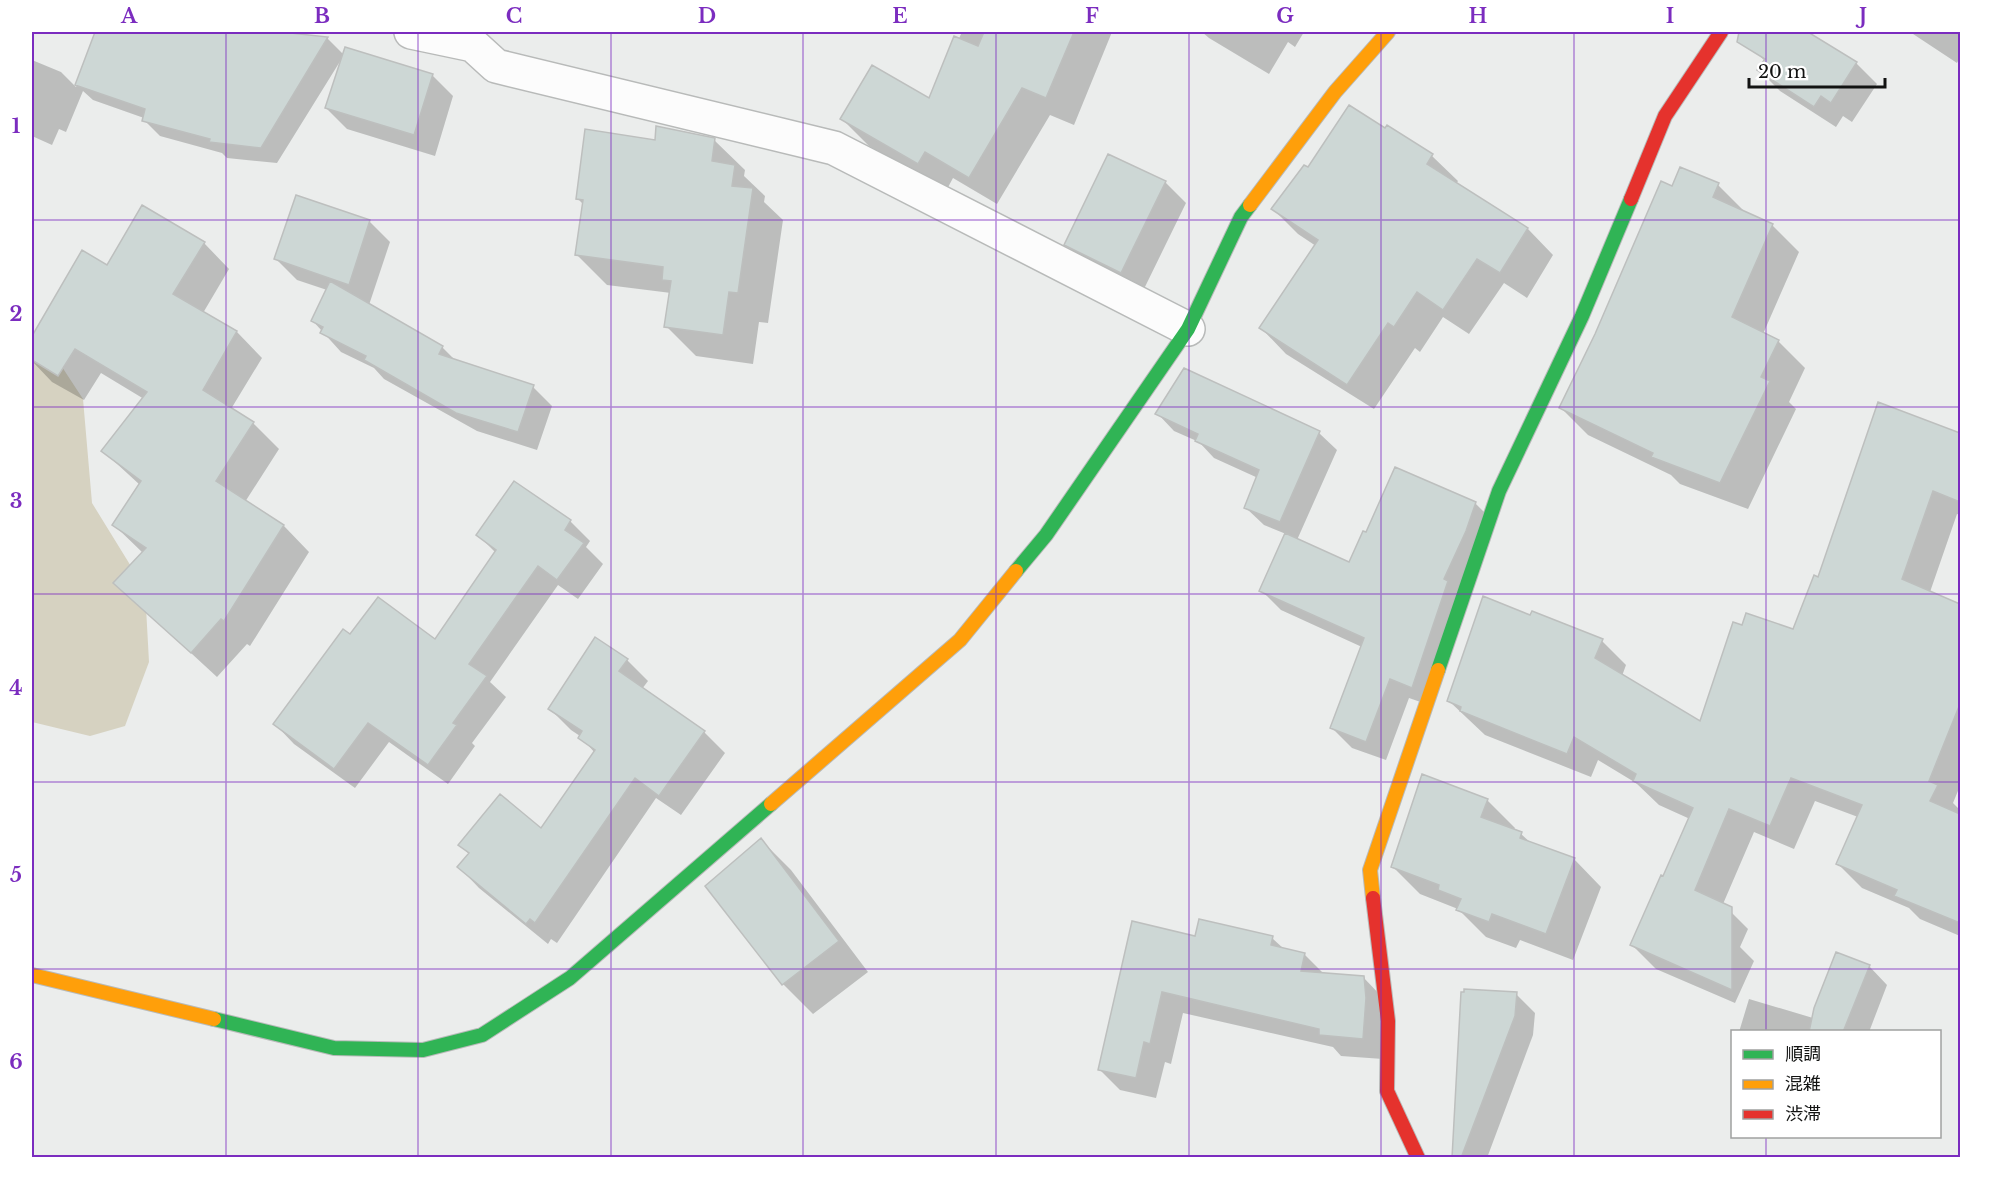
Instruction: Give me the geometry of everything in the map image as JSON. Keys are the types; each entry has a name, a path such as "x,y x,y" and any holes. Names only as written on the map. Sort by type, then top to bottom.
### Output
{"street":[{"path":"411,32 473,45 496,66 834,148 1188,329"},
{"path":"32,975 334,1048 423,1050 482,1035 570,978 960,640 1046,535 1188,329 1241,217 1335,93 1388,32"},
{"path":"1418,1158 1387,1091 1388,1021 1370,870 1499,491 1582,316 1665,116 1721,32"}],"shaded area":[{"path":"32,338 49,347 83,399 92,503 145,589 149,662 125,726 90,736 32,722"}],"building":[{"path":"95,32 281,32 328,37 261,148 209,142 210,139 142,121 145,109 75,85"},
{"path":"984,32 1074,32 1046,98 1022,88 969,178 925,152 918,164 840,119 872,65 929,98 954,36 978,46"},
{"path":"1739,32 1808,32 1857,62 1831,103 1821,96 1814,107 1757,70 1765,59 1737,42"},
{"path":"345,47 433,74 414,135 325,108"},
{"path":"1349,105 1385,128 1387,125 1433,154 1427,164 1528,228 1500,273 1477,259 1443,310 1417,292 1394,327 1388,323 1347,385 1259,328 1318,240 1271,209 1304,165 1308,167"},
{"path":"656,126 715,138 712,161 735,165 732,186 753,188 738,293 729,292 723,335 664,327 671,281 662,280 663,267 575,255 583,200 576,199 585,129 655,140"},
{"path":"1108,154 1166,181 1121,273 1064,245"},
{"path":"1680,167 1719,183 1713,197 1773,224 1732,317 1779,340 1761,377 1770,381 1720,483 1651,457 1653,453 1559,408 1595,334 1661,181 1672,186"},
{"path":"296,195 370,220 349,285 274,259"},
{"path":"142,205 205,242 173,294 237,331 203,390 254,422 216,481 284,525 224,621 221,619 191,653 113,583 146,548 112,525 141,481 101,451 147,392 75,349 58,376 32,360 32,336 82,250 107,265"},
{"path":"330,281 443,346 439,354 534,385 518,432 456,413 364,360 366,356 320,333 323,327 311,321"},
{"path":"1184,368 1320,431 1280,522 1244,508 1259,470 1195,441 1198,434 1155,414"},
{"path":"1878,402 1960,433 1960,502 1933,491 1902,579 1960,604 1960,704 1929,781 1938,785 1930,801 1960,814 1960,923 1894,896 1897,890 1836,864 1862,805 1791,778 1770,826 1729,809 1695,890 1732,907 1732,990 1630,945 1693,808 1633,781 1636,774 1574,737 1567,754 1460,711 1461,707 1447,701 1483,596 1530,615 1532,611 1603,639 1595,658 1700,721 1733,622 1742,625 1746,613 1793,629 1814,575 1818,577"},
{"path":"1395,467 1476,502 1466,531 1444,579 1448,581 1412,688 1390,679 1366,742 1330,728 1364,638 1259,591 1285,533 1349,562 1363,531 1366,532"},
{"path":"514,481 571,520 565,530 584,543 557,580 538,566 469,664 487,676 453,723 457,725 428,765 368,723 334,769 273,724 343,629 350,634 378,597 435,639 496,550 476,535"},
{"path":"595,637 628,659 619,671 705,731 659,796 635,778 535,923 530,919 526,924 457,867 469,853 458,845 500,794 541,828 595,750 578,738 582,731 548,709"},
{"path":"1422,774 1488,799 1481,817 1522,832 1520,838 1575,858 1546,934 1492,914 1489,922 1456,910 1461,899 1438,890 1439,885 1391,867"},
{"path":"761,838 839,941 782,985 705,886"},
{"path":"1199,919 1273,936 1271,945 1305,953 1301,971 1364,976 1366,998 1363,1039 1319,1035 1319,1029 1162,992 1150,1044 1144,1042 1136,1078 1098,1070 1132,921 1195,936"},
{"path":"1836,952 1870,965 1844,1030 1809,1030 1814,1008"},
{"path":"1464,989 1517,992 1515,1016 1461,1158 1452,1158 1461,992 1464,992"}],"traffic: fast":[{"path":"1438,670 1499,491 1582,316 1631,199"},
{"path":"1016,571 1046,535 1188,329 1241,217 1250,205"},
{"path":"214,1019 334,1048 423,1050 482,1035 570,978 771,804"}],"traffic: slow":[{"path":"1250,205 1335,92 1388,32"},
{"path":"771,804 960,640 1016,571"},
{"path":"1373,898 1370,870 1438,670"},
{"path":"32,975 214,1019"}],"traffic: jam":[{"path":"1631,199 1665,116 1721,32"},
{"path":"1373,898 1388,1021 1387,1091 1418,1158"}]}
